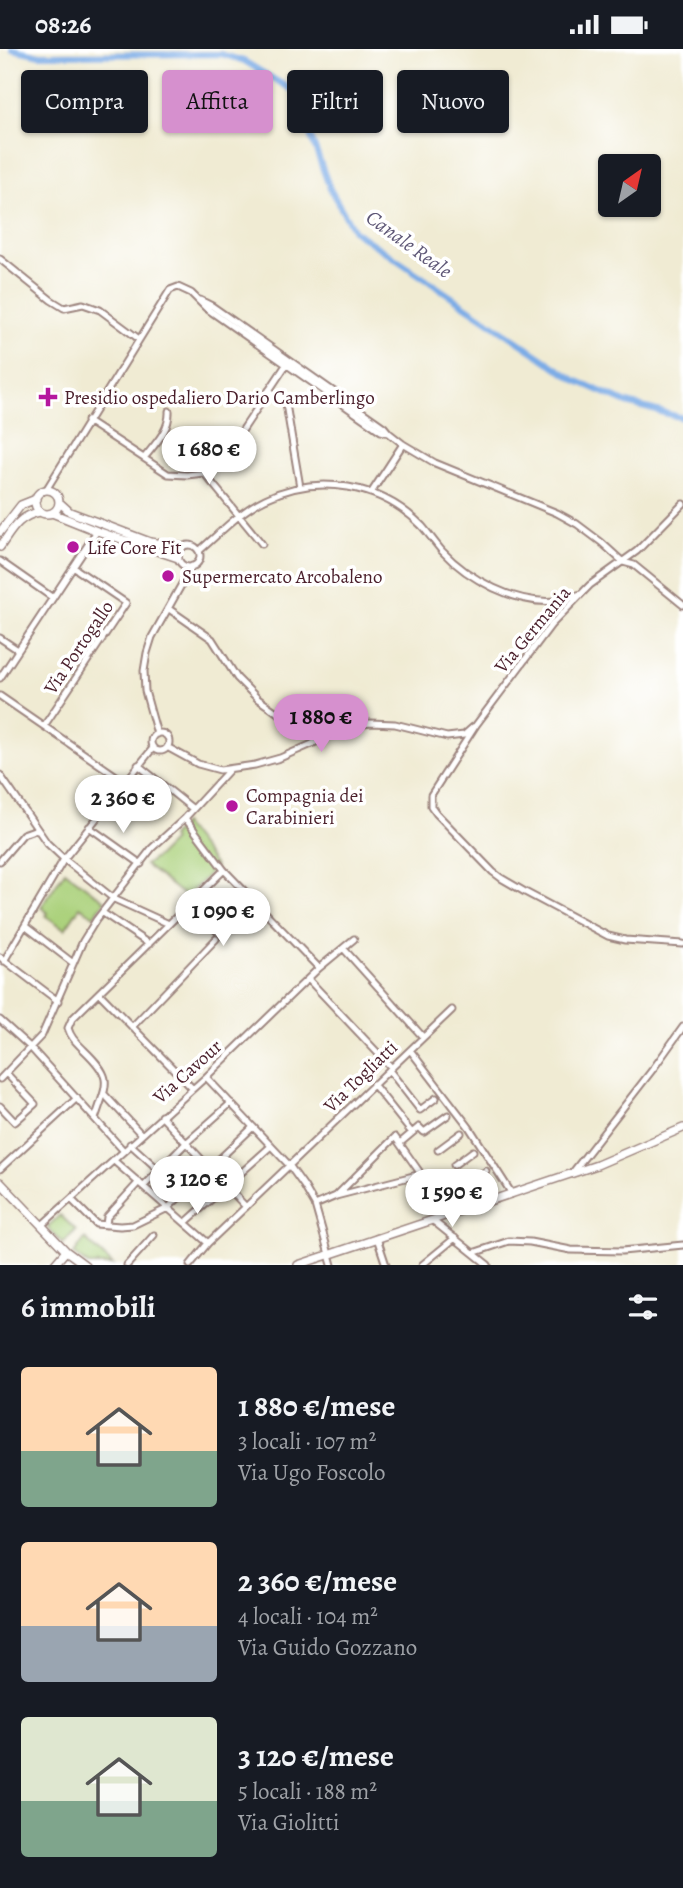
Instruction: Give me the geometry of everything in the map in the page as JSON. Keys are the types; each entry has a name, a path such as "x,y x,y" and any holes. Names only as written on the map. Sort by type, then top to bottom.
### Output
{"street":[{"path":"0,259 64,308 83,304 100,310 139,339"},
{"path":"0,532 21,505 36,499 46,490 170,290 178,287 212,306 384,427 403,444 435,463 557,513 577,524 623,562 634,565 683,605"},
{"path":"200,300 206,308 286,365 381,431 388,433"},
{"path":"87,421 168,474 204,473 222,461 286,365"},
{"path":"269,390 286,404 300,487"},
{"path":"145,458 166,429 169,411"},
{"path":"371,493 403,444"},
{"path":"204,473 261,544"},
{"path":"157,734 145,691 144,671 152,636 192,566 198,561 199,551 239,516 265,499 300,487 329,484 371,493 402,509 422,526 460,568 481,582 504,592 532,600 556,601 582,593"},
{"path":"46,490 53,492 70,512 150,542 182,547"},
{"path":"36,499 40,512"},
{"path":"52,513 59,502"},
{"name":"Via Germania","path":"683,505 637,551 590,585 551,625 476,725 431,795 431,806 436,813 500,879 608,936 625,940 683,944"},
{"path":"0,547 18,522 29,514 52,513 178,558 185,566 192,566"},
{"path":"0,678 97,531"},
{"path":"178,558 178,551 189,544 199,551"},
{"path":"0,561 53,598"},
{"name":"Via Portogallo","path":"44,726 126,603 73,567"},
{"path":"169,609 212,639 237,678 258,699 278,713 340,728 370,723 395,724 447,737 464,735 476,725"},
{"path":"0,638 18,650"},
{"path":"0,696 125,782"},
{"path":"167,747 198,764 220,770 230,769 279,758 340,728"},
{"path":"165,734 168,738 167,747 159,751 153,748 152,737 165,734"},
{"path":"58,1001 2,959 64,859 153,748"},
{"path":"138,765 193,809"},
{"path":"0,1079 42,1035 83,941 114,898 152,848 185,818 230,769"},
{"path":"0,775 47,843 64,859 114,898 169,924"},
{"path":"185,818 224,870 319,968"},
{"path":"89,827 141,864"},
{"path":"0,861 23,834 37,829"},
{"path":"96,1119 104,1094 105,1075 98,1064 71,1037 68,1028 72,1019 224,870"},
{"path":"190,904 221,935 254,901"},
{"path":"103,913 149,944"},
{"path":"24,926 73,963"},
{"path":"132,1027 216,939"},
{"name":"Via Cavour","path":"42,1226 319,968 354,939"},
{"path":"343,948 423,1037"},
{"path":"308,979 390,1069 420,1110 436,1098"},
{"path":"99,993 192,1088"},
{"name":"Via Togliatti","path":"190,1265 208,1243 452,1010"},
{"path":"1,1023 31,1048 123,1150"},
{"path":"572,1174 683,1027"},
{"path":"410,1049 469,1127 512,1194"},
{"path":"0,1106 15,1122 35,1104 6,1073"},
{"path":"205,1077 289,1165 315,1205 332,1265"},
{"path":"373,1084 412,1133"},
{"path":"104,1094 141,1134"},
{"path":"0,1169 77,1098"},
{"path":"106,1225 107,1217 231,1103"},
{"path":"400,1143 419,1127 424,1132 448,1115"},
{"path":"161,1116 246,1207"},
{"path":"71,1199 96,1224 134,1225 168,1208 253,1127"},
{"path":"298,1265 572,1174 683,1128"},
{"path":"438,1150 461,1133"},
{"path":"336,1196 396,1137 421,1174 427,1193"},
{"path":"131,1144 160,1171"},
{"path":"185,1223 271,1146"},
{"path":"454,1165 473,1151"},
{"path":"113,1160 208,1243"},
{"path":"468,1185 486,1171"},
{"path":"315,1205 336,1196 421,1174"},
{"path":"0,1182 66,1251 85,1265"},
{"path":"432,1220 488,1265"},
{"path":"127,1265 154,1235"},
{"path":"377,1238 386,1265"},
{"path":"422,1265 455,1238"},
{"path":"473,1253 509,1241 571,1250 622,1251 683,1245"},
{"path":"54,1265 66,1251"}],"green space":[{"path":"183,824 216,867 186,897 145,865 173,841 171,837"},
{"path":"65,871 105,901 94,916 80,907 65,929 46,916 48,913 41,907"},
{"path":"60,1215 76,1230 63,1244 47,1227"},
{"path":"85,1239 113,1265 88,1265 74,1254"}],"waterway":[{"name":"Canale Reale","path":"12,49 40,55 221,54 244,61 292,90 301,102 330,189 354,231 575,380 627,403 683,418"}],"place":[{"name":"Presidio ospedaliero Dario Camberlingo","path":"48,397"},
{"name":"Life Core Fit","path":"73,547"},
{"name":"Supermercato Arcobaleno","path":"168,576"},
{"name":"Compagnia dei Carabinieri","path":"232,806"}]}
